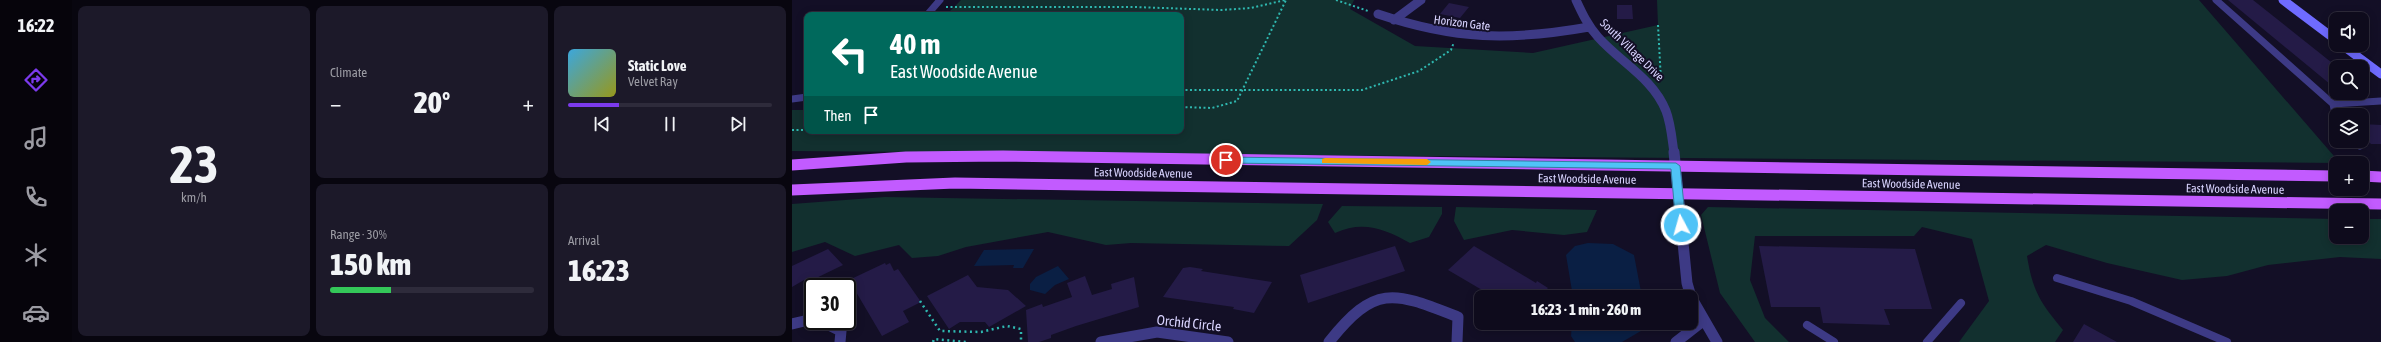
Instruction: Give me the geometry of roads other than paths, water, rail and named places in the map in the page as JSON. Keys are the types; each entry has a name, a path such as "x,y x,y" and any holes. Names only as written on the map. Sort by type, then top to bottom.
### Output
{"main road":[{"path":"2283,0 2329,35"},
{"path":"2351,52 2381,74"},
{"name":"East Woodside Avenue","path":"792,165 855,160 955,156 2329,176"},
{"path":"2369,176 2381,177"},
{"name":"East Woodside Avenue","path":"792,190 902,184 955,183 2381,204"}],"street":[{"path":"1394,20 1422,0"},
{"name":"South Village Drive","path":"1576,0 1589,27 1601,41 1650,83 1662,98 1671,124 1690,290"},
{"name":"Horizon Gate","path":"1378,14 1417,28 1456,36 1518,38 1589,27"},
{"path":"1329,342 1354,315 1380,298 1413,300 1458,317 1457,342"},
{"name":"South Village Drive","path":"1698,311 1716,342"},
{"path":"792,324 804,321"},
{"path":"1676,342 1703,321"},
{"path":"839,330 841,331 840,342"},
{"name":"Orchid Circle","path":"1101,342 1157,332 1228,342"}],"lane":[{"path":"929,12 940,0"},
{"path":"2216,0 2333,104 2333,108"},
{"path":"792,99 804,97"},
{"path":"2333,104 2381,102"},
{"path":"2057,278 2131,301 2227,342"},
{"path":"1927,342 1961,303"},
{"path":"1807,325 1834,342"}],"water":[{"path":"1588,243 1613,244 1634,255 1641,290 1572,290 1566,255 1575,246"},
{"path":"1034,249 1023,268 1013,268 1014,265 974,266 984,250"},
{"path":"1058,266 1069,279 1055,285 1045,294 1030,290 1030,284 1036,277"},
{"path":"1571,330 1643,330 1622,342 1575,342 1571,336"}]}
